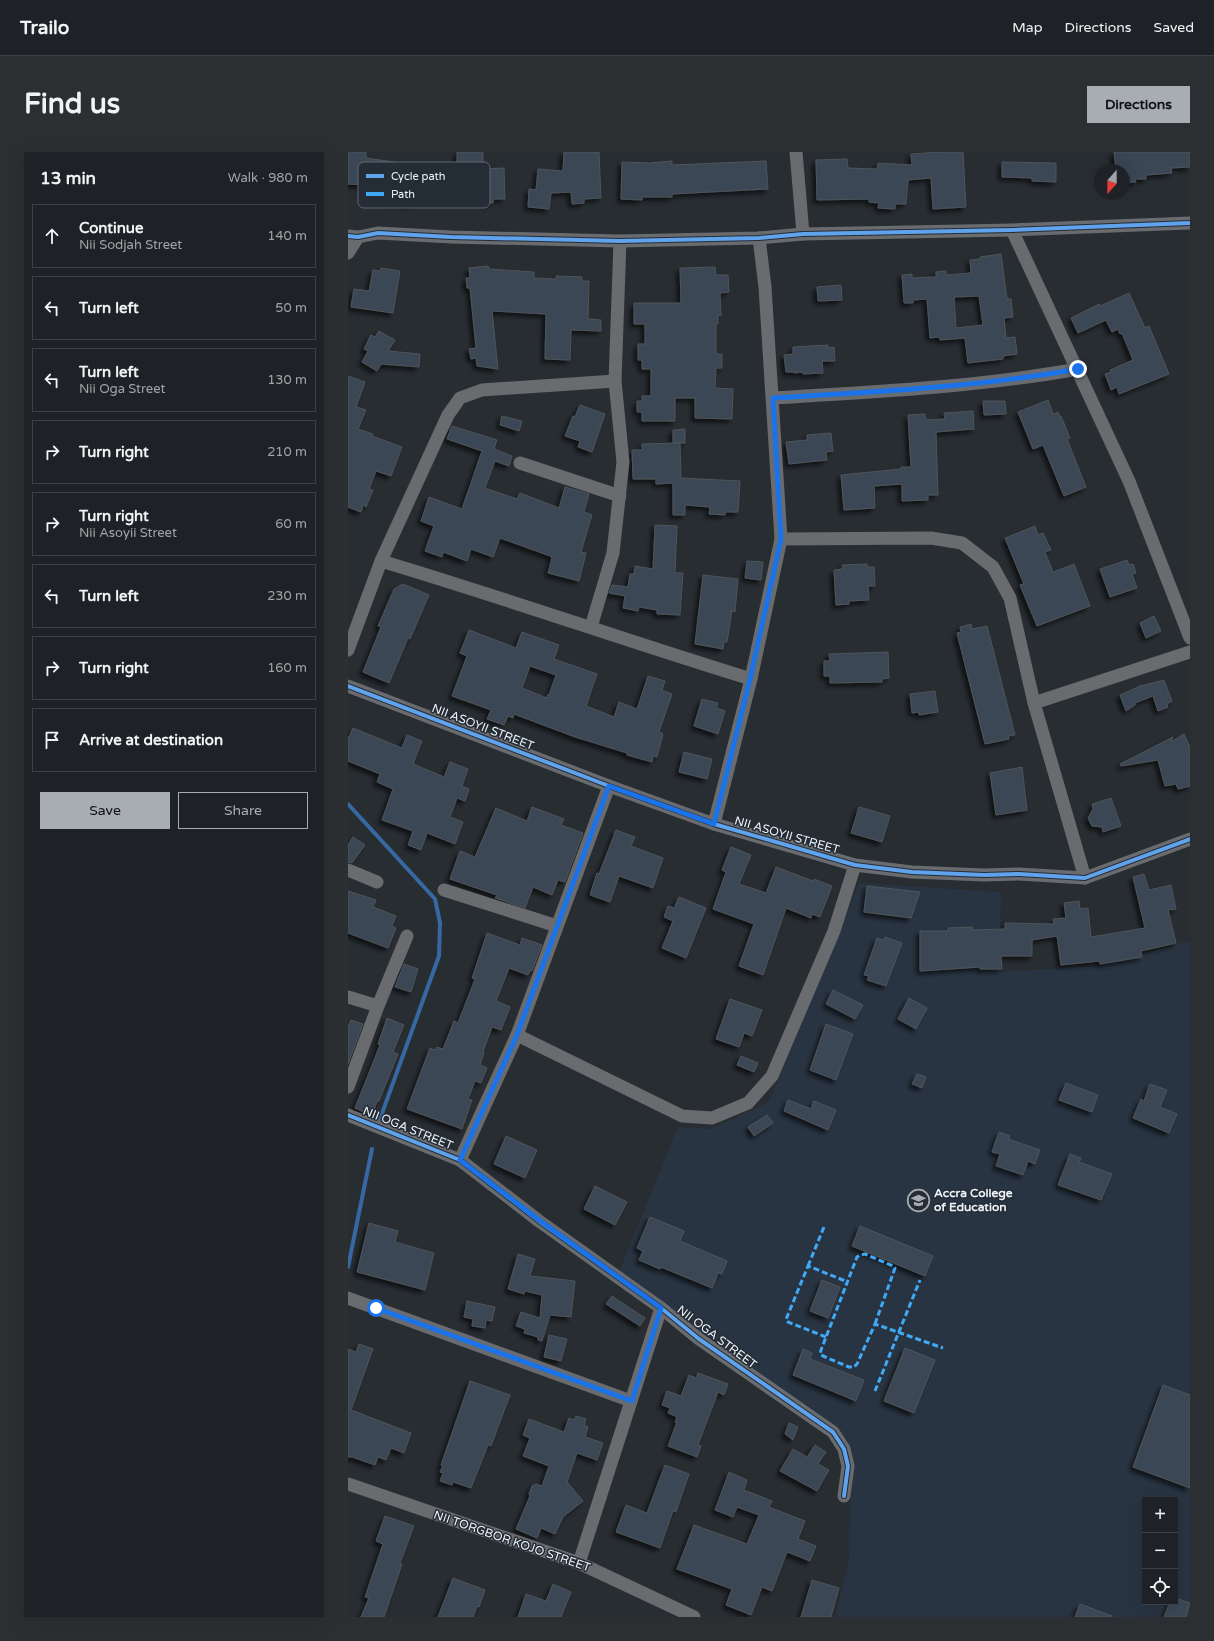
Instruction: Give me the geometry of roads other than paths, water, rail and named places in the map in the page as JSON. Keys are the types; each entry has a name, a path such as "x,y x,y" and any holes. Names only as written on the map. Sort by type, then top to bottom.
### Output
{"street":[{"path":"796,152 803,234"},
{"path":"348,253 353,236 378,233 451,237 620,241 759,238 803,234 1012,230 1190,223"},
{"path":"1012,230 1129,480 1190,638"},
{"path":"714,824 750,679 781,539 765,287 759,238"},
{"path":"591,627 613,553 623,462 615,381 620,241"},
{"path":"773,398 919,390 1044,375 1078,369"},
{"path":"348,650 381,561 448,415 460,398 482,390 615,381"},
{"path":"520,463 620,496"},
{"path":"781,539 931,538 962,543 993,567 1010,598 1034,703 1085,878"},
{"path":"381,561 488,593 682,658 750,679"},
{"path":"1034,703 1190,652"},
{"name":"NII ASOYII STREET","path":"348,686 609,786 714,824 855,865 912,872 984,875 1018,874 1085,878 1190,839"},
{"path":"460,1160 517,1035 609,786"},
{"path":"517,1035 682,1116 712,1118 748,1103 772,1076 834,930 855,865"},
{"path":"348,870 377,882"},
{"path":"444,890 557,926"},
{"path":"348,1087 378,1006 407,936"},
{"path":"348,997 378,1006"},
{"name":"NII OGA STREET","path":"348,1115 460,1160 539,1220 661,1308 699,1339 832,1432 844,1449 848,1466 844,1496"},
{"path":"348,1298 632,1401"},
{"path":"579,1563 661,1308"},
{"name":"NII TORGBOR KOJO STREET","path":"348,1484 579,1563 694,1617"}],"waterway":[{"path":"348,804 435,899 440,923 439,956 380,1119"},
{"path":"348,1267 372,1149"}],"place":[{"name":"Accra College of Education","path":"919,1200"}]}
